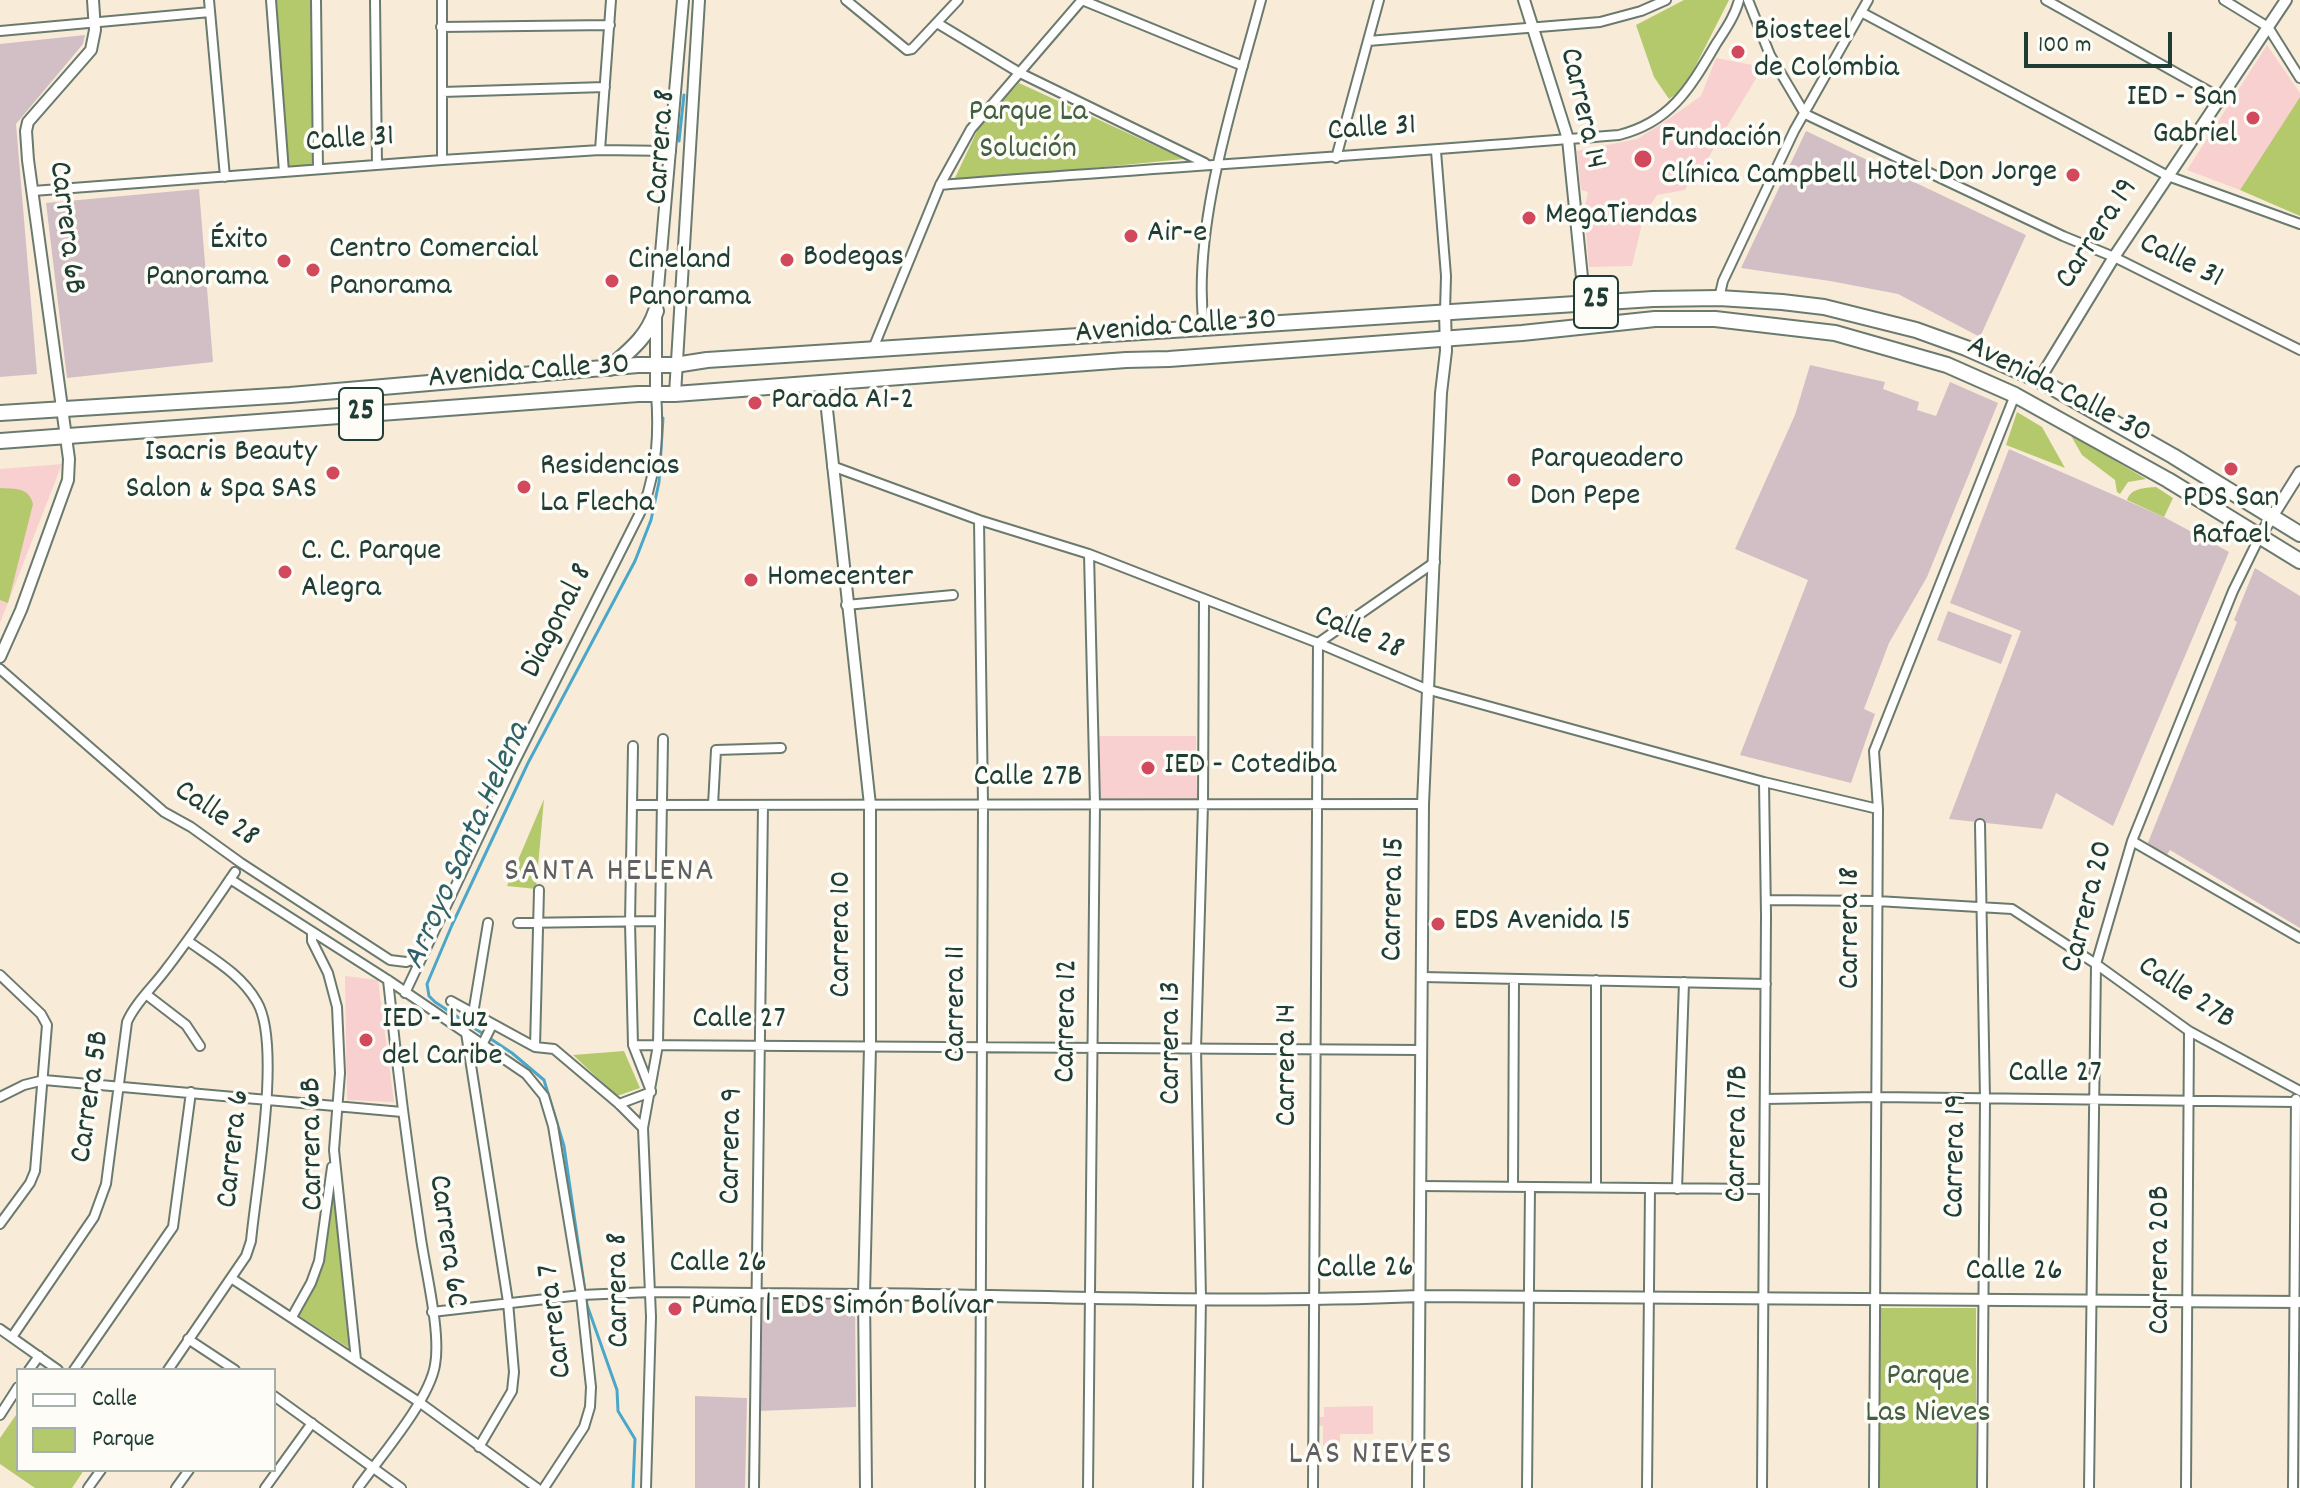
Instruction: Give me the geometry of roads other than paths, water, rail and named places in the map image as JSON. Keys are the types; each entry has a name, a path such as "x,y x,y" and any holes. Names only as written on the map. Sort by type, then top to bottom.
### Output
{"highway":[{"name":"Avenida Calle 30","path":"0,413 675,365 707,360 1445,311 1719,298 1782,302 1861,315 1966,348 2039,380 2173,456 2300,534"},
{"path":"609,369 639,344 656,311"},
{"name":"Avenida Calle 30","path":"0,441 1587,327 1655,319 1715,319 1835,333 1947,365 2015,395 2168,480 2300,561"}],"street":[{"name":"Carrera 6B","path":"0,657 21,610 68,480 67,437 26,131 28,122 91,50 95,21 93,0"},
{"path":"209,0 225,177"},
{"path":"271,0 284,172"},
{"path":"316,0 318,169"},
{"path":"375,0 377,164"},
{"path":"442,0 442,160"},
{"path":"600,150 611,0"},
{"name":"Carrera 8","path":"656,393 656,311 683,0"},
{"name":"Carrera 8","path":"675,394 699,0"},
{"path":"846,0 903,48 912,49 958,0"},
{"path":"872,351 940,185 971,129 1082,0 1243,66"},
{"path":"1204,329 1201,288 1219,164 1261,0"},
{"path":"1336,158 1379,0"},
{"name":"Carrera 14","path":"1524,0 1568,139 1587,327"},
{"path":"1368,41 1534,29 1621,18 1666,0"},
{"name":"Calle 31","path":"940,185 1206,164 1436,151 1630,132 1657,119 1690,89 1734,15 1739,0"},
{"path":"1748,0 1770,55 1805,114"},
{"path":"1719,298 1723,281 1794,131 1868,0"},
{"path":"2046,0 2221,98"},
{"path":"2224,0 2268,27 2300,78"},
{"name":"Carrera 19","path":"2039,380 2114,257 2286,0"},
{"path":"0,31 210,12"},
{"path":"1861,12 2168,176 2300,224"},
{"path":"937,23 1020,73 1206,164"},
{"path":"441,27 610,25"},
{"path":"442,92 605,87"},
{"name":"Calle 31","path":"1805,114 2114,257 2300,350"},
{"name":"Calle 31","path":"33,191 600,150 671,151"},
{"path":"1436,151 1446,276 1445,311"},
{"name":"Carrera 15","path":"1418,1488 1423,804 1445,311"},
{"name":"Carrera 10","path":"824,382 870,805 870,1047 864,1294 866,1488"},
{"name":"Diagonal 8","path":"405,993 510,771 644,505 652,484 659,444 656,393"},
{"name":"Carrera 18","path":"1874,1488 1878,809 1874,751 2015,395"},
{"name":"Calle 28","path":"832,466 979,520 1089,554 1318,643 1426,689 1764,782 1878,809"},
{"name":"Carrera 20","path":"2089,1488 2096,964 2132,841 2233,591 2260,536 2300,472"},
{"name":"Carrera 11","path":"979,520 983,804 980,1488"},
{"name":"Carrera 12","path":"1088,1488 1095,804 1089,554"},
{"path":"1318,643 1435,562"},
{"path":"846,605 953,595"},
{"name":"Carrera 13","path":"1198,1488 1201,1298 1196,1049 1203,804 1204,599"},
{"name":"Carrera 14","path":"1313,1488 1318,643"},
{"name":"Calle 28","path":"0,669 164,812 390,960 406,962 424,955"},
{"name":"Carrera 8","path":"646,1488 650,1292 643,1128 658,1045 663,739"},
{"path":"619,1104 651,1092 633,1045 630,923 633,746"},
{"path":"713,805 714,753 719,749 781,748"},
{"name":"Carrera 17B","path":"1762,1488 1766,984 1764,782"},
{"name":"Calle 27B","path":"633,805 1423,804"},
{"name":"Carrera 9","path":"754,1488 763,805"},
{"name":"Carrera 19","path":"1980,824 1985,1099 1982,1488"},
{"path":"2132,841 2300,938"},
{"name":"Carrera 5B","path":"12,1337 94,1217 106,1184 131,1011 188,941 233,876 315,929"},
{"path":"535,1047 539,890"},
{"name":"Calle 27B","path":"1766,900 1877,901 2012,909 2189,1031 2298,1091"},
{"path":"518,923 660,921"},
{"path":"473,1014 488,923"},
{"name":"Carrera 6B","path":"315,929 312,941 328,973 337,1007 340,1073 334,1150 356,1360"},
{"path":"315,929 466,1033 508,1302 514,1372 512,1391 479,1447"},
{"name":"Carrera 6","path":"169,1368 246,1256 251,1241 266,1098 267,1032 258,1004 239,977 188,941"},
{"path":"0,975 41,1014 47,1025 35,1171 30,1183 0,1224"},
{"path":"1422,977 1766,984"},
{"path":"1513,1187 1514,979"},
{"name":"Carrera 6C","path":"358,1488 419,1402 436,1364 432,1312 402,1112 388,980"},
{"path":"1596,980 1596,1187"},
{"path":"1677,1189 1684,982"},
{"path":"147,995 186,1025 200,1046"},
{"path":"451,1001 490,1028 535,1047 554,1049 643,1128"},
{"path":"483,1042 490,1028"},
{"name":"Carrera 20B","path":"2186,1488 2189,1031"},
{"name":"Carrera 7","path":"466,1033 526,1074 544,1096 553,1126 581,1295 590,1407 584,1427 544,1488"},
{"name":"Calle 27","path":"633,1045 1421,1050"},
{"path":"0,1097 24,1085 44,1080 402,1112"},
{"path":"2293,1488 2298,1091"},
{"path":"75,1368 173,1227 191,1092"},
{"name":"Calle 27","path":"1765,1099 1877,1097 2296,1102"},
{"path":"292,1317 319,1261 334,1150"},
{"path":"1420,1186 1763,1189"},
{"path":"1527,1488 1530,1187"},
{"path":"1647,1488 1650,1189"},
{"path":"231,1278 419,1402 537,1488"},
{"name":"Calle 26","path":"432,1312 581,1295 650,1292 1089,1298 1529,1296 2297,1302"},
{"path":"0,1329 55,1368"},
{"path":"188,1339 232,1368"},
{"path":"30,1368 39,1356"},
{"path":"0,1415 16,1390"},
{"path":"276,1397 401,1488"},
{"path":"265,1488 312,1423"}],"waterway":[{"path":"679,141 684,95"},
{"name":"Arroyo Santa Helena","path":"633,1488 635,1439 618,1411 617,1390 587,1305 564,1146 544,1080 512,1053 435,1002 429,996 427,984 528,763 635,561 651,520 659,482 663,418"}],"place":[{"name":"Biosteel de Colombia","path":"1738,52"},
{"name":"IED - San Gabriel","path":"2253,118"},
{"name":"Fundación Clínica Campbell","path":"1643,159"},
{"name":"Hotel Don Jorge","path":"2073,175"},
{"name":"MegaTiendas","path":"1529,218"},
{"name":"Air-e","path":"1131,236"},
{"name":"Bodegas","path":"787,260"},
{"name":"Éxito Panorama","path":"284,261"},
{"name":"Centro Comercial Panorama","path":"313,270"},
{"name":"Cineland Panorama","path":"612,281"},
{"name":"Parada A1-2","path":"755,403"},
{"name":"PDS San Rafael","path":"2231,469"},
{"name":"Isacris Beauty Salon & Spa SAS","path":"333,473"},
{"name":"Parqueadero Don Pepe","path":"1514,480"},
{"name":"Residencias La Flecha","path":"524,487"},
{"name":"C. C. Parque Alegra","path":"285,572"},
{"name":"Homecenter","path":"751,580"},
{"name":"IED - Cotediba","path":"1148,768"},
{"name":"EDS Avenida 15","path":"1438,924"},
{"name":"IED - Luz del Caribe","path":"366,1040"},
{"name":"Puma | EDS Simón Bolívar","path":"675,1309"}],"district":[{"name":"SANTA HELENA","path":"610,874"},
{"name":"LAS NIEVES","path":"1371,1457"}],"park label":[{"name":"Parque La Solución","path":"1028,134"},
{"name":"Parque Las Nieves","path":"1928,1398"}]}
